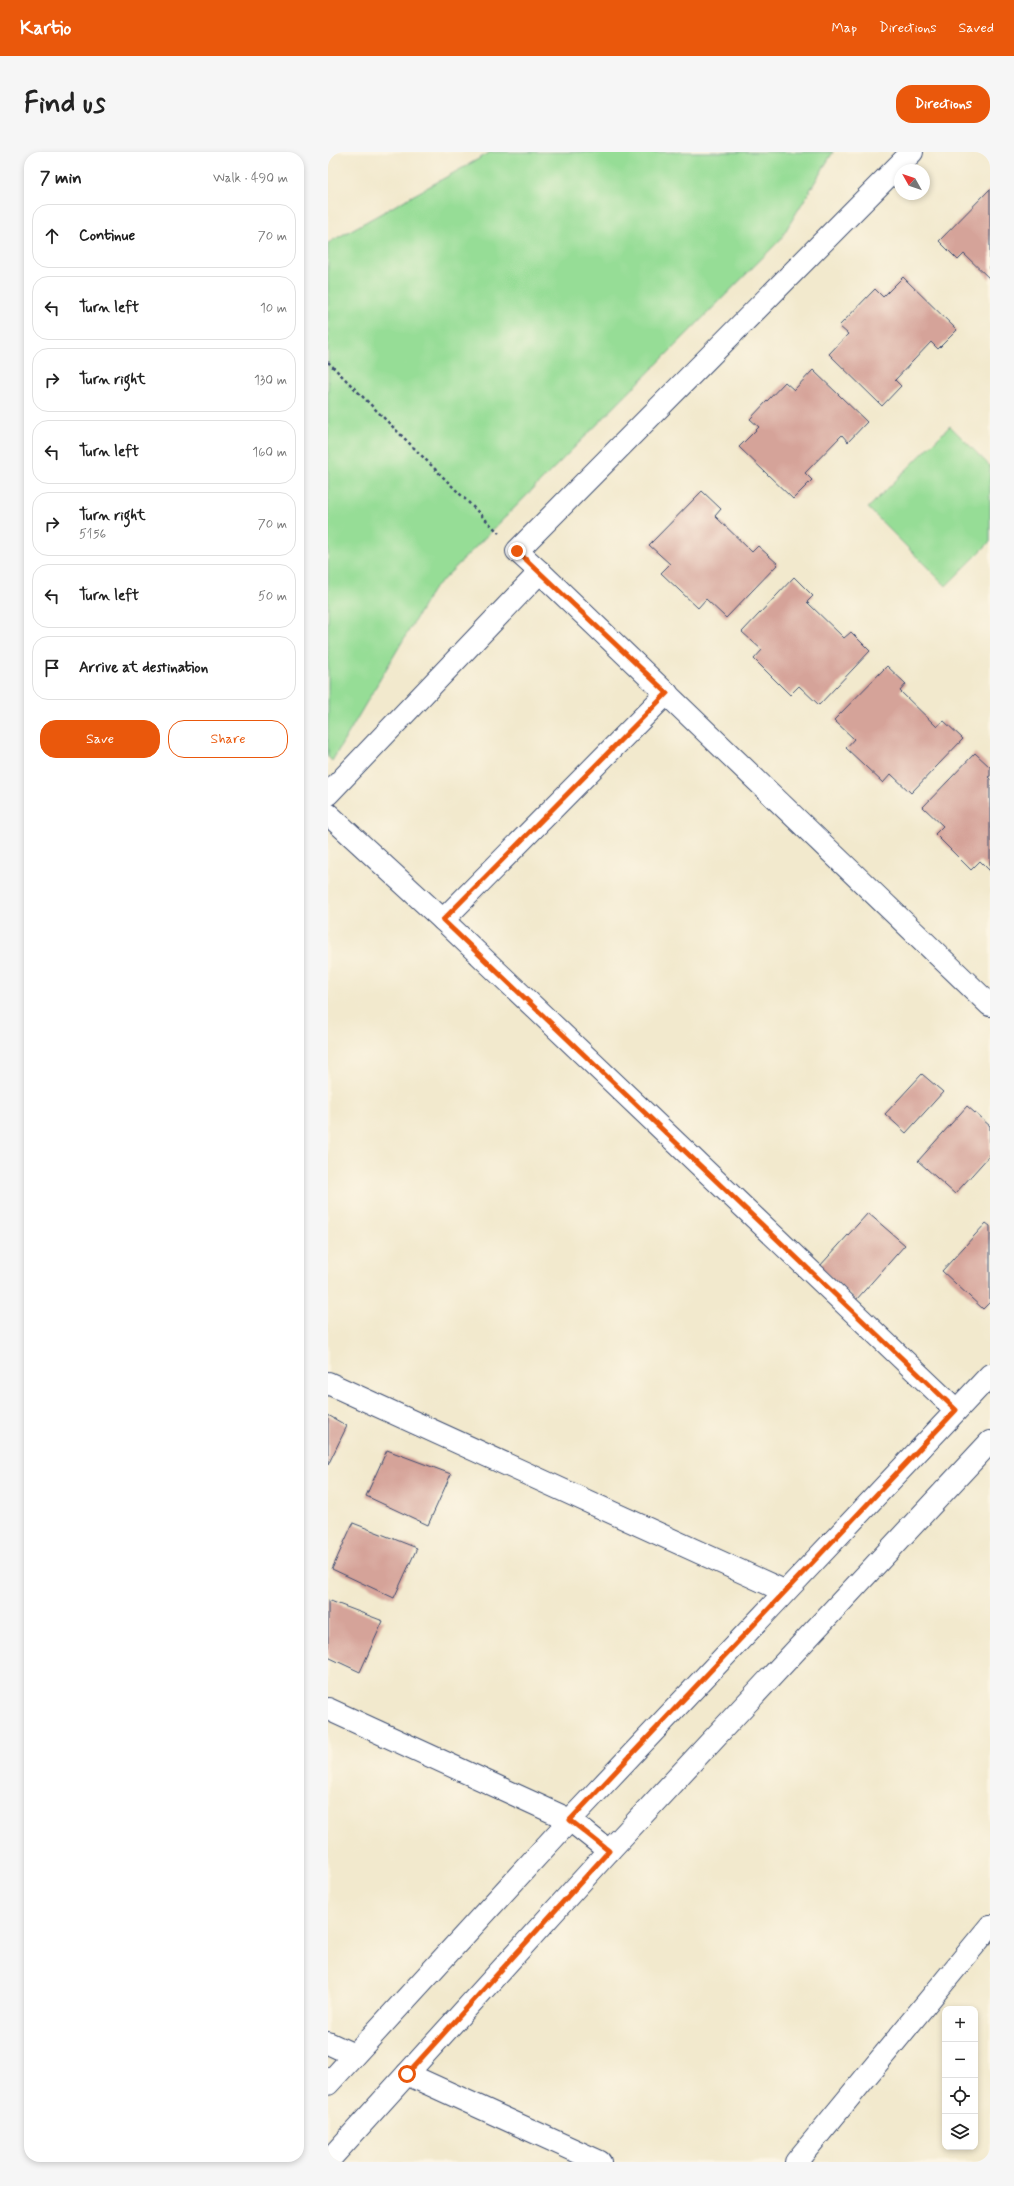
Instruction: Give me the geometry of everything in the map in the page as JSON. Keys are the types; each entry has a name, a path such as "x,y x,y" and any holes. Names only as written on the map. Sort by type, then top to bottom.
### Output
{"street":[{"path":"912,152 517,551 667,693 990,1005"},
{"path":"328,794 540,572"},
{"path":"443,920 667,693"},
{"path":"328,814 443,920 956,1410"},
{"path":"328,2084 570,1820 784,1591 990,1374"},
{"path":"328,1383 784,1591"},
{"path":"328,2161 609,1851 990,1442"},
{"path":"328,1710 570,1820 609,1851"},
{"path":"796,2162 990,1926"},
{"path":"328,2043 354,2055"},
{"path":"407,2074 600,2162"}],"path":[{"path":"328,362 517,551"}],"green space":[{"path":"491,152 833,152 780,240 432,591 332,761 328,757 328,243"},
{"path":"950,426 990,466 990,542 946,586 868,508"}],"building":[{"path":"990,189 990,279 964,254 958,260 939,241"},
{"path":"903,277 957,330 938,349 931,342 895,380 901,386 882,406 829,354 848,334 839,326 875,289 883,297"},
{"path":"813,370 867,422 848,442 842,435 805,473 812,480 793,499 739,447 759,427 750,419 785,382 794,390"},
{"path":"702,491 721,509 715,516 752,552 758,546 778,564 726,618 706,599 698,608 661,573 670,564 649,545"},
{"path":"794,577 813,596 807,602 844,638 851,632 870,651 819,705 799,686 790,695 754,659 762,650 742,632"},
{"path":"887,666 906,684 900,691 937,727 943,720 963,739 911,793 891,774 883,783 846,748 854,739 834,720"},
{"path":"975,753 990,767 990,776 988,777 990,779 990,871 980,861 971,870 935,834 943,826 923,807"},
{"path":"922,1074 943,1092 906,1133 885,1114"},
{"path":"967,1106 990,1126 990,1155 955,1194 918,1161"},
{"path":"868,1213 905,1245 856,1300 819,1267"},
{"path":"986,1223 990,1226 990,1302 983,1309 942,1271"},
{"path":"328,1415 347,1426 328,1465"},
{"path":"387,1450 451,1474 428,1525 366,1496"},
{"path":"353,1523 417,1548 394,1598 332,1569"},
{"path":"328,1600 383,1621 360,1672 328,1657"}],"route":[{"path":"407,2074 609,1851 570,1820 956,1410 443,920 667,693 517,551"}]}
